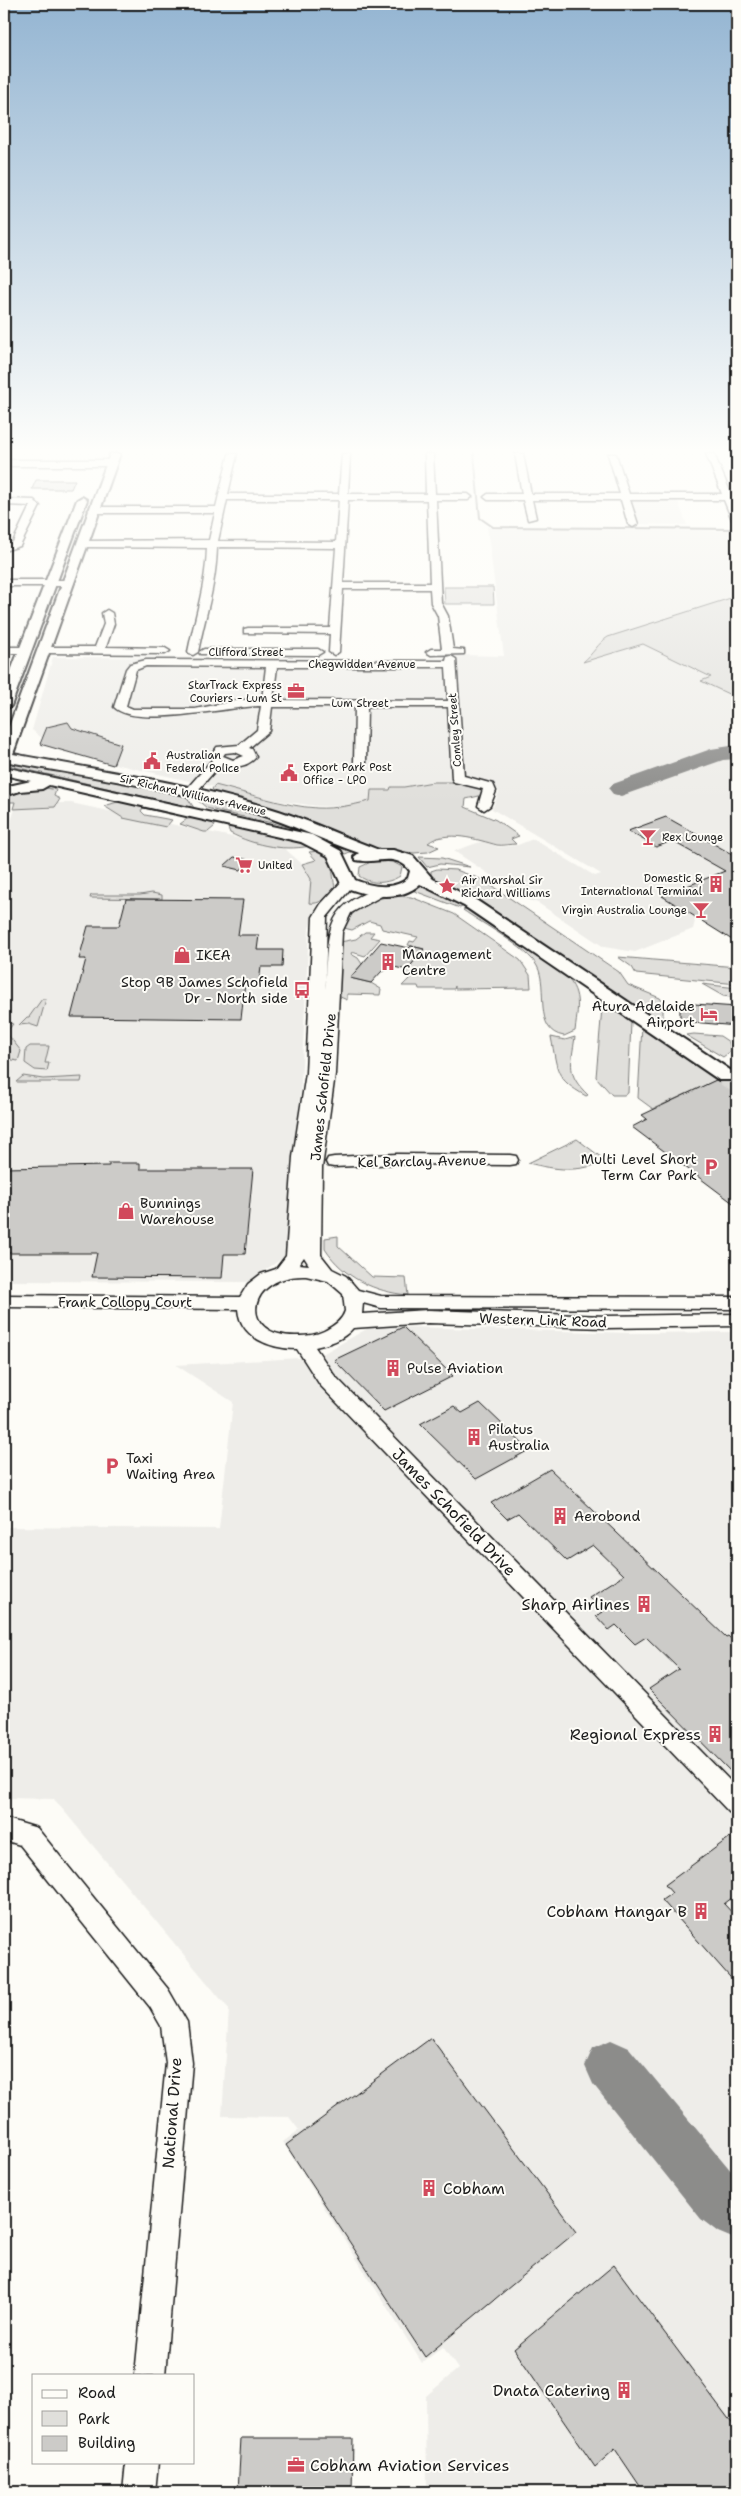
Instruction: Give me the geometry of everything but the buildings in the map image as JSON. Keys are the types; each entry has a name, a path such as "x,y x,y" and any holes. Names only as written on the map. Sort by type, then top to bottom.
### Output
{"main road":[{"path":"4,706 55,570"},
{"path":"4,761 73,570"},
{"path":"20,716 20,736 28,750 45,759 96,773"},
{"name":"Sir Richard Williams Avenue","path":"4,761 96,773 146,784 196,791 270,813 377,854"},
{"name":"Sir Richard Williams Avenue","path":"4,761 69,786 275,829 306,838 324,846 334,854 346,877"},
{"path":"4,792 26,786 69,786"},
{"path":"196,791 194,803 210,812 248,820 275,829"},
{"path":"418,871 416,879 407,886 382,892 369,891 346,877 351,861 377,854 401,857 413,863 426,882 470,902 726,1076"}],"street":[{"path":"193,652 211,570"},
{"path":"248,630 335,631 339,570"},
{"name":"Comley Street","path":"435,570 436,603 443,616 452,657 458,779 472,781 489,787 490,791 484,806"},
{"path":"4,583 69,583"},
{"path":"338,586 436,586"},
{"path":"100,651 109,624 107,613"},
{"name":"Clifford Street","path":"44,650 339,652 335,631"},
{"path":"4,650 25,650"},
{"path":"419,652 452,657"},
{"name":"Chegwidden Avenue","path":"267,703 240,703 194,712 131,712 120,707 131,669 138,664 272,665 452,657"},
{"path":"241,749 263,731 272,665"},
{"name":"Lum Street","path":"267,703 453,704"},
{"path":"360,762 362,704"},
{"path":"241,749 248,752 250,757 245,761 232,763 218,760 216,755 221,750 241,749"},
{"path":"196,791 218,760"},
{"path":"196,791 207,788 232,763"},
{"name":"James Schofield Drive","path":"282,1273 295,1257 301,1157 314,1073 320,917 346,877"},
{"name":"James Schofield Drive","path":"325,1274 312,1256 315,1162 327,1074 336,926 342,913 348,907 382,892"},
{"name":"Kel Barclay Avenue","path":"315,1162 397,1159 510,1160"},
{"path":"308,1270 325,1274 341,1282 352,1294 354,1313 349,1322 330,1337 303,1344 280,1341 260,1332 249,1319 247,1303 249,1296 258,1285 282,1273 308,1270"},
{"name":"Western Link Road","path":"352,1294 381,1302 737,1303"},
{"name":"Frank Collopy Court","path":"4,1301 247,1303"},
{"name":"Western Link Road","path":"349,1322 384,1317 417,1316 610,1323 737,1320"},
{"name":"James Schofield Drive","path":"303,1344 327,1380 737,1804"},
{"name":"National Drive","path":"4,1829 28,1836 159,1998 174,2022 178,2063 150,2374"},
{"path":"140,2492 142,2464"}],"shaded area":[{"path":"493,570 737,570 737,943 696,917 693,929 635,952 604,947 538,903 528,900 454,851 486,840 498,847 518,845 533,839 595,876 601,874 492,809 499,792 494,784 480,779 462,777 463,787 345,807 316,806 272,800 58,751 32,730 53,657 457,659 457,655 504,656"},
{"path":"17,803 71,803 284,848 316,876 318,900 309,929 301,1083 286,1256 247,1282 4,1281 4,843"},
{"path":"372,1326 631,1333 737,1332 737,2492 427,2492 426,2396 458,2369 443,2347 422,2363 283,2142 299,2130 289,2117 222,2116 229,2009 54,1799 4,1798 4,1527 219,1529 233,1402 176,1365 317,1357"}],"green space":[{"path":"444,587 493,587 494,604 445,604"},
{"path":"737,596 737,698 701,681 711,677 643,644 583,662 608,637"},
{"path":"13,764 37,765 185,794 194,808 11,766"},
{"path":"433,782 464,782 479,787 482,792 479,796 466,799 465,807 496,820 519,836 511,839 516,844 497,845 472,838 453,836 435,839 428,843 439,847 428,852 414,853 370,848 217,794 212,789 215,785 278,802 304,807 324,808 370,801 371,790 390,790 391,787 404,787"},
{"path":"42,787 56,790 54,796 60,799 55,807 13,809 15,802 4,802 5,794 20,789"},
{"path":"200,797 286,822 355,850 340,856 328,845 313,836 278,824 207,808 196,799"},
{"path":"121,801 168,811 174,815 143,808 141,811 145,815 172,820 166,827 123,818 104,806"},
{"path":"187,819 212,820 215,826 208,832 204,832 180,824"},
{"path":"226,823 315,845 282,848 260,844 230,833"},
{"path":"319,851 330,862 335,888 323,900 317,903 309,903 311,879 302,864 316,860 309,852"},
{"path":"419,857 442,858 470,867 440,864 427,867"},
{"path":"373,861 391,861 402,867 400,876 390,881 374,882 359,876 360,867"},
{"path":"437,869 456,870 483,880 619,972 628,985 660,998 663,1002 663,1021 666,1024 666,1030 522,931 431,879 431,871"},
{"path":"421,884 466,905 460,908 412,890"},
{"path":"152,893 162,895 162,899 90,898 91,895 140,895"},
{"path":"392,896 411,897 454,914 520,960 530,975 531,988 455,989 455,986 454,989 419,989 418,986 402,986 412,976 404,974 424,949 408,945 410,941 414,942 418,937 382,929 380,924 369,921 352,930 344,928 352,915 363,906 377,899"},
{"path":"470,907 559,968 566,976 577,996 575,1031 564,1036 554,1032 548,1026 537,966 524,951 463,910"},
{"path":"365,932 374,932 370,937 380,939 365,956 352,952 351,954 358,958 362,964 350,978 371,983 381,989 380,995 347,994 347,1000 338,996 340,942 356,939"},
{"path":"618,957 737,967 737,984 636,974 632,967"},
{"path":"702,984 737,988 737,998 723,996"},
{"path":"599,993 628,1015 631,1022 628,1093 624,1095 612,1095 596,1077 602,1008"},
{"path":"42,999 46,999 38,1027 29,1024 19,1025 29,1017"},
{"path":"10,1023 13,1024 9,1029 9,1036 21,1051 18,1061 7,1059 4,1054 4,1026"},
{"path":"642,1026 719,1079 653,1109 638,1098"},
{"path":"686,1035 720,1036 729,1042 731,1051 723,1057"},
{"path":"551,1037 565,1040 575,1037 572,1055 573,1075 588,1095 586,1096 568,1084 559,1072"},
{"path":"30,1046 49,1046 45,1063 49,1063 47,1071 35,1070 25,1063 26,1049"},
{"path":"23,1076 43,1079 82,1077 81,1082 16,1082"},
{"path":"577,1139 606,1161 577,1169 548,1167 528,1163"},
{"path":"338,1236 338,1246 372,1277 406,1278 408,1295 372,1287 351,1276 341,1268 325,1249 325,1238"}],"waterway":[{"path":"4,817 8,804"}],"taxiway":[{"path":"621,789 719,754 737,752"},
{"path":"611,2066 720,2200 737,2213"}],"tunnel":[{"path":"726,1076 737,1083"}],"place":[{"name":"StarTrack Express Couriers - Lum St","path":"296,691"},
{"name":"Australian Federal Police","path":"152,761"},
{"name":"Export Park Post Office - LPO","path":"289,773"},
{"name":"Rex Lounge","path":"648,837"},
{"name":"United","path":"244,865"},
{"name":"Domestic & International Terminal","path":"716,884"},
{"name":"Air Marshal Sir Richard Williams","path":"447,886"},
{"name":"Virgin Australia Lounge","path":"701,910"},
{"name":"IKEA","path":"182,955"},
{"name":"Management Centre","path":"388,962"},
{"name":"Stop 9B James Schofield Dr - North side","path":"302,990"},
{"name":"Atura Adelaide Airport","path":"709,1014"},
{"name":"Multi Level Short Term Car Park","path":"711,1167"},
{"name":"Bunnings Warehouse","path":"126,1211"},
{"name":"Pulse Aviation","path":"393,1368"},
{"name":"Pilatus Australia","path":"474,1437"},
{"name":"Taxi Waiting Area","path":"112,1466"},
{"name":"Aerobond","path":"560,1516"},
{"name":"Sharp Airlines","path":"644,1604"},
{"name":"Regional Express","path":"715,1734"},
{"name":"Cobham Hangar B","path":"701,1911"},
{"name":"Cobham","path":"429,2188"},
{"name":"Dnata Catering","path":"624,2390"},
{"name":"Cobham Aviation Services","path":"296,2465"}]}
